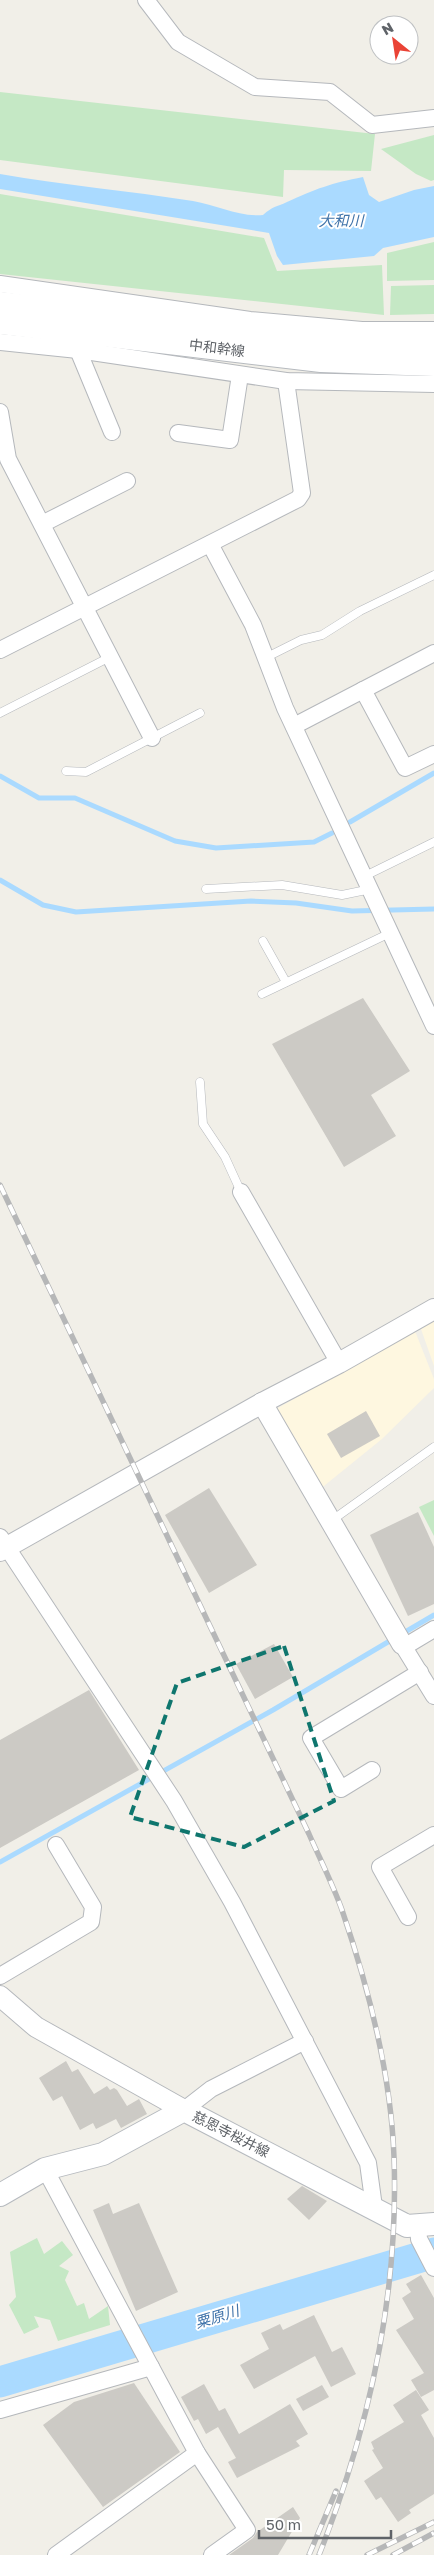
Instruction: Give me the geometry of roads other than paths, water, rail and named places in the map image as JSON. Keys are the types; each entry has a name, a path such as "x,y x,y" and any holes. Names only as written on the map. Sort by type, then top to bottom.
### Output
{"main road":[{"name":"中和幹線","path":"0,303 316,340 434,345"},
{"name":"中和幹線","path":"0,323 321,361 434,365"},
{"name":"慈恩寺桜井線","path":"0,2195 45,2169 82,2161 103,2154 184,2110 374,2207 407,2226 424,2230"}],"street":[{"path":"146,0 178,42 256,87 330,92 372,125 434,118"},
{"path":"0,284 250,320 362,330 434,330"},
{"path":"0,342 78,350 286,381 434,384"},
{"path":"78,350 112,432"},
{"path":"178,434 230,440 240,374"},
{"path":"0,650 298,499 302,493 286,381"},
{"path":"0,412 8,459 152,738"},
{"path":"42,524 127,481"},
{"path":"210,544 253,624 265,658 294,726 434,1026"},
{"path":"294,726 434,653"},
{"path":"363,690 405,768 434,754"},
{"path":"241,1192 339,1363"},
{"path":"374,2207 368,2163 232,1902 154,1769 70,1640 2,1546 262,1403 339,1363 434,1309"},
{"path":"262,1403 434,1696"},
{"path":"400,1640 434,1629"},
{"path":"372,1770 341,1789 311,1738 420,1672"},
{"path":"408,1917 380,1866 434,1835"},
{"path":"0,1976 90,1922 93,1907 56,1845"},
{"path":"0,1996 36,2028 184,2110 211,2089 305,2041"},
{"path":"45,2169 197,2453 247,2530 212,2555"},
{"path":"424,2230 434,2268"},
{"path":"0,2410 148,2361"},
{"path":"56,2555 197,2453"}],"lane":[{"path":"265,658 302,640 322,635 360,612 434,575"},
{"path":"0,713 110,657"},
{"path":"66,771 86,772 200,713"},
{"path":"206,889 282,885 342,895 368,883 434,842"},
{"path":"262,994 390,933"},
{"path":"263,942 286,982"},
{"path":"200,1082 204,1124 224,1157 241,1192"},
{"path":"332,1521 434,1447"}],"water":[{"name":"大和川","path":"0,174 193,201 236,213 254,215 263,215 269,210 306,193 363,177 369,195 379,202 414,190 434,186 434,237 383,248 374,256 283,265 277,256 269,233 0,189"}],"waterway":[{"path":"350,822 434,773"},
{"path":"0,776 39,798 75,798 175,841 216,848 314,842 332,833"},
{"path":"0,880 43,905 76,912 251,901 296,903 352,911 434,909"},
{"path":"400,1635 434,1615"},
{"path":"0,1862 273,1710 393,1639"},
{"name":"粟原川","path":"0,2382 434,2253"}],"railway":[{"path":"0,1185 309,1834 338,1901 370,2001 383,2063 392,2126 394,2208 391,2259 386,2309 366,2410 353,2459 319,2555"},
{"path":"309,2555 336,2491"},
{"path":"367,2555 434,2522"},
{"path":"393,2555 434,2533"}]}
